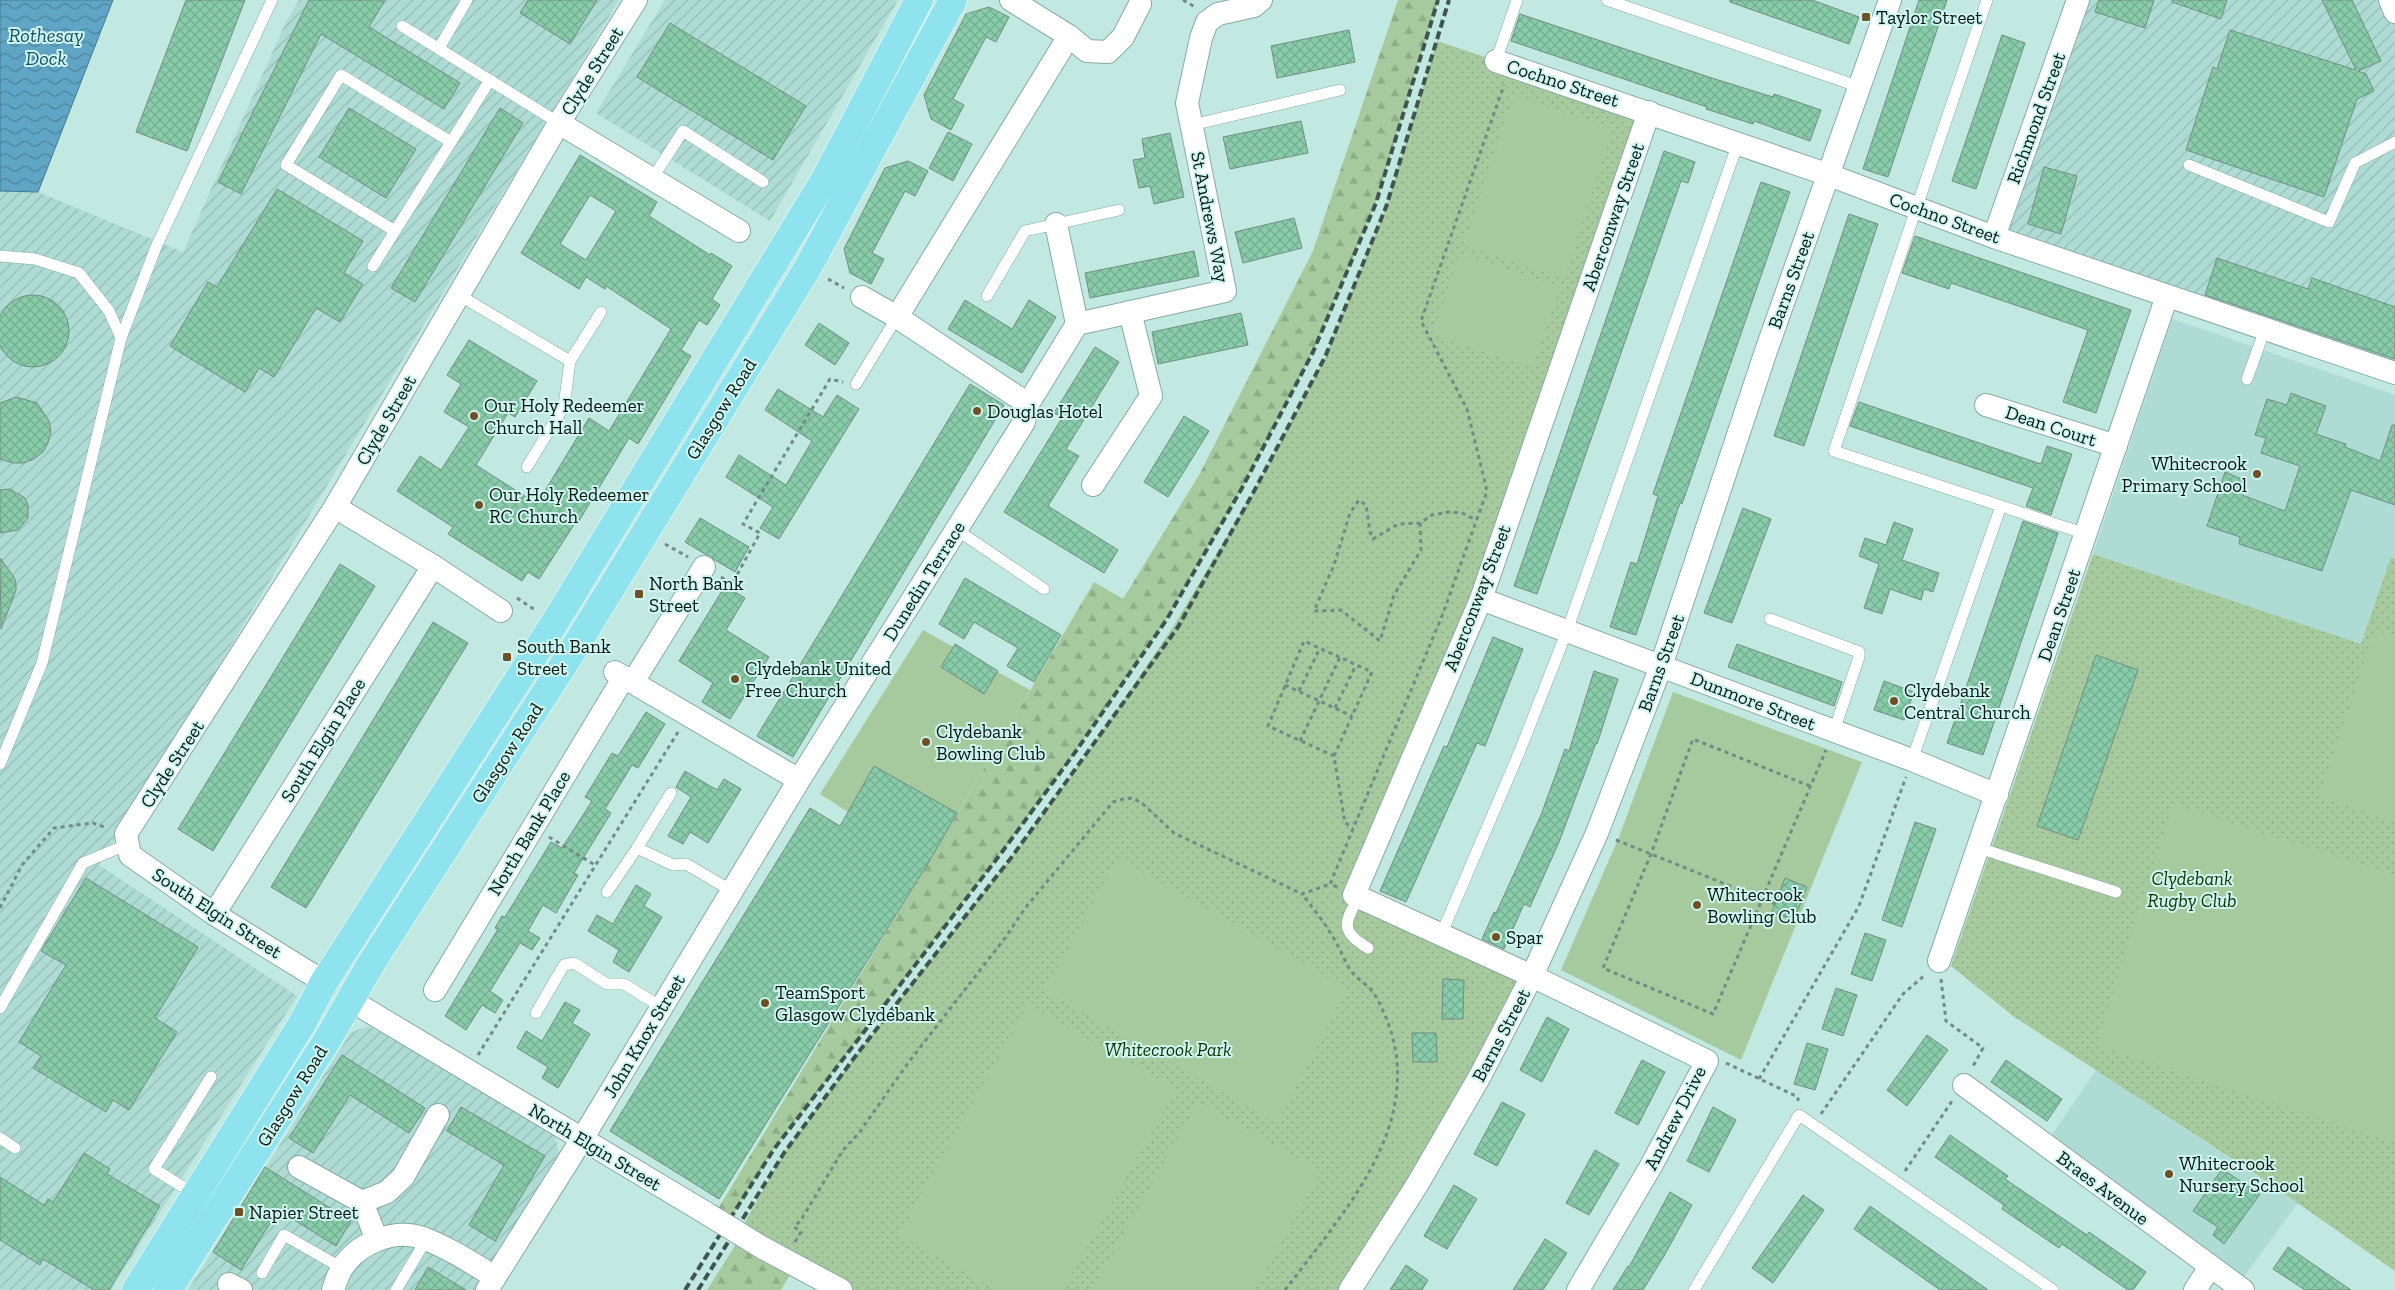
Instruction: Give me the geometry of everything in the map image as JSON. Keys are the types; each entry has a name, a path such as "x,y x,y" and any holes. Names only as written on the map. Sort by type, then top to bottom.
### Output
{"main road":[{"name":"Glasgow Road","path":"136,1290 303,1022 324,982 555,622 825,178 919,0"},
{"name":"Glasgow Road","path":"168,1290 298,1087 350,1000 646,532 807,269 953,0"},
{"path":"324,982 350,1000"}],"street":[{"name":"Clyde Street","path":"127,839 335,507 559,123 636,0"},
{"path":"1011,0 1069,36 1087,51 1108,52 1124,37 1140,4"},
{"name":"St Andrews Way","path":"1077,324 1225,291 1187,102 1206,22 1218,14 1254,6 1261,0"},
{"name":"Barns Street","path":"1350,1290 1418,1185 1480,1076 1532,976 1597,833 1661,666 1766,351 1890,0"},
{"name":"Richmond Street","path":"1994,237 2078,0"},
{"path":"2390,0 2395,12"},
{"path":"897,317 1069,36"},
{"name":"Cochno Street","path":"1503,63 1829,175 1994,237 2395,372"},
{"name":"Aberconway Street","path":"1357,896 1481,598 1649,112"},
{"path":"559,123 739,231"},
{"path":"862,297 897,317 1028,404 1077,324 1056,224"},
{"name":"Dean Street","path":"1939,961 2167,296"},
{"path":"1093,485 1151,396 1130,312"},
{"name":"Dunedin Terrace","path":"799,780 1024,422 1028,404"},
{"name":"Dean Court","path":"1986,405 2116,446"},
{"path":"335,507 433,566 501,611"},
{"name":"South Elgin Place","path":"214,914 433,566"},
{"name":"North Bank Place","path":"435,990 624,677 704,567"},
{"name":"Dunmore Street","path":"1481,598 1912,760 1997,795"},
{"path":"624,677 799,780"},
{"name":"John Knox Street","path":"491,1284 582,1139 799,780"},
{"name":"South Elgin Street","path":"127,839 130,855 214,914 324,982"},
{"path":"1357,896 1532,976"},
{"name":"Andrew Drive","path":"1532,976 1707,1061 1651,1166 1578,1290"},
{"name":"North Elgin Street","path":"350,1000 763,1248 841,1290"},
{"name":"Braes Avenue","path":"1964,1085 2242,1290"},
{"path":"362,1202 387,1192 403,1177 438,1114"},
{"path":"299,1167 362,1202 377,1240"},
{"path":"332,1290 342,1268 365,1245 377,1240 400,1235 426,1240 451,1250 491,1284"},
{"path":"2195,1290 2210,1268"}],"lane":[{"path":"0,764 42,663 121,338 156,247 272,0"},
{"path":"439,48 467,0"},
{"path":"1503,63 1517,0"},
{"path":"1607,0 1860,87"},
{"path":"1987,0 1834,451 2086,534"},
{"path":"402,26 559,123"},
{"path":"395,232 286,165 341,75 451,142"},
{"path":"373,266 490,80"},
{"path":"1192,125 1340,90"},
{"path":"652,179 683,131 763,182"},
{"path":"2189,164 2329,222 2355,163 2395,142"},
{"path":"1441,935 1519,753 1567,631 1738,143"},
{"path":"987,296 1025,231 1119,210"},
{"path":"0,256 35,259 79,273 110,311 121,338"},
{"path":"459,295 570,360"},
{"path":"527,467 564,406 570,360 601,312"},
{"path":"856,384 897,317"},
{"path":"2248,379 2265,329"},
{"path":"1912,760 2001,506"},
{"path":"956,530 1044,588"},
{"path":"1770,619 1859,652 1860,658 1834,731"},
{"path":"607,892 671,793"},
{"path":"0,1008 83,863 127,839"},
{"path":"637,848 673,865 686,864 732,891"},
{"path":"1979,848 2116,892"},
{"path":"1357,896 1348,915 1348,928 1353,939 1368,948"},
{"path":"536,1013 564,965 568,963 574,963 607,984 624,984 662,1008"},
{"path":"196,1194 154,1168 211,1077"},
{"path":"1694,1290 1799,1114 1898,1181 2052,1290"},
{"path":"0,1138 16,1148"},
{"path":"262,1273 284,1235 342,1268"},
{"path":"396,1290 426,1240"}],"path":[{"path":"1330,884 1442,616 1487,491 1467,409 1421,321 1503,63"},
{"path":"646,532 732,584 760,533 742,524 830,379 856,384"},
{"path":"1420,523 1421,550 1394,595 1380,641 1342,610 1314,611 1334,565 1350,513 1359,500 1366,505 1370,532 1374,539 1398,524 1420,523 1432,515 1449,512 1462,513 1476,520"},
{"path":"501,611 512,595 555,622"},
{"path":"1334,756 1268,726 1304,641 1372,672 1334,756 1345,823 1353,827"},
{"path":"1299,691 1320,648"},
{"path":"1300,741 1340,657"},
{"path":"1335,708 1356,664"},
{"path":"1285,685 1352,716"},
{"path":"469,1070 688,715"},
{"path":"1810,786 1693,739 1651,854 1603,968 1713,1014 1834,731"},
{"path":"1759,1079 1859,906 1912,760"},
{"path":"784,1260 801,1232 794,1227 801,1220 843,1150 859,1133 908,1063 994,952 1026,907 1113,802 1133,798 1144,805 1174,833 1302,894 1332,934 1352,972 1374,994 1381,1008 1392,1042 1398,1075 1398,1096 1389,1130 1368,1176 1355,1197 1285,1290"},
{"path":"0,908 22,865 54,828 93,823 127,839"},
{"path":"533,827 595,866"},
{"path":"1597,833 1775,904"},
{"path":"1302,894 1330,884 1357,896"},
{"path":"1898,1181 1964,1085 1983,1048 1946,1021 1939,961"},
{"path":"1813,1125 1904,994 1939,961"},
{"path":"1707,1061 1719,1060 1798,1097 1799,1114"}],"shaded area":[{"path":"299,0 619,0 99,865 297,996 111,1290 0,1290 0,191 38,192 183,252 286,22"},
{"path":"665,0 898,0 770,221 596,113"},
{"path":"2078,0 2395,0 2395,373 1994,237"},
{"name":"Whitecrook Primary School","path":"2172,319 2395,395 2395,559 2391,558 2361,645 2093,554"},
{"path":"368,1026 410,1047 555,1136 559,1152 474,1290 188,1290 351,1032"},
{"name":"Whitecrook Nursery School","path":"2096,1070 2298,1203 2237,1286 2045,1145"}],"green space":[{"path":"1398,0 1438,0 1376,203 1313,352 1242,488 1167,619 1076,751 1002,852 774,1149 726,1226 713,1217 930,860 1094,582 1123,599 1199,475 1313,251"},
{"name":"Whitecrook Park","path":"1437,41 1649,112 1566,353 1355,895 1532,976 1354,1290 841,1290 739,1233 784,1153 857,1054 1011,858 1084,758 1173,627 1252,495 1325,357 1386,207"},
{"path":"1514,96 1613,129 1564,279 1464,246"},
{"path":"1459,254 1559,287 1533,368 1432,335"},
{"name":"Clydebank Rugby Club","path":"2093,554 2361,644 2391,557 2395,559 2395,1271 2260,1177 2013,1016 1951,966"},
{"name":"Clydebank Bowling Club","path":"923,630 1030,690 930,860 820,794"},
{"path":"2376,630 2395,637 2395,823 2319,797"},
{"name":"Whitecrook Bowling Club","path":"1673,692 1862,762 1741,1060 1561,970 1619,837"},
{"path":"2174,804 2395,876 2395,1143 2096,1045"},
{"path":"1118,858 1347,988 1277,1123 1045,991"},
{"path":"1028,1005 1176,1089 1063,1290 995,1290 899,1235"},
{"path":"1198,1102 1321,1171 1254,1290 1092,1290"},
{"path":"736,1244 790,1275 781,1290 707,1290"}],"water":[{"name":"Rothesay Dock","path":"0,0 113,0 38,192 0,191"}],"building":[{"path":"186,0 245,0 187,151 136,132"},
{"path":"309,0 385,0 369,27 460,83 444,109 321,34 241,194 218,182"},
{"path":"528,0 597,0 570,44 520,13"},
{"path":"1730,0 1812,0 1859,17 1849,44 1730,2"},
{"path":"1919,0 1947,0 1888,177 1863,169"},
{"path":"2099,0 2154,0 2145,28 2095,12"},
{"path":"2172,0 2227,0 2221,19 2172,2"},
{"path":"2322,0 2352,0 2381,61 2358,71 2366,74 2374,91 2357,99 2324,197 2186,150 2213,67 2217,69 2230,30 2356,70"},
{"path":"989,7 1009,17 996,42 986,37 953,99 964,105 951,130 931,119 924,95 966,14"},
{"path":"1520,14 1715,79 1773,97 1774,94 1821,110 1810,141 1754,121 1753,124 1706,109 1707,107 1511,41"},
{"path":"670,23 806,106 773,160 637,77"},
{"path":"1349,30 1355,62 1277,78 1271,46"},
{"path":"2002,35 2025,43 1976,189 1952,181"},
{"path":"349,108 416,149 386,198 319,157"},
{"path":"500,108 523,123 415,302 391,288"},
{"path":"1301,121 1308,153 1230,169 1223,137"},
{"path":"948,132 972,144 953,181 929,168"},
{"path":"1170,133 1184,197 1154,204 1150,186 1139,188 1133,160 1145,158 1142,139"},
{"path":"1664,151 1695,162 1688,183 1681,181 1537,594 1514,586"},
{"path":"580,155 657,202 649,216 710,255 711,253 732,266 712,299 720,305 707,325 699,320 681,350 691,356 638,444 629,438 579,521 577,520 539,579 528,572 522,581 448,534 453,527 397,491 420,456 441,470 469,427 444,412 461,384 447,375 469,340 537,381 515,417 508,413 476,465 537,504 589,418 609,431 671,329 606,286 605,289 586,277 579,289 521,253","holes":["590,195 616,211 586,260 560,244"]},
{"path":"908,161 928,171 915,196 905,191 872,253 884,259 871,284 850,273 844,249 885,168"},
{"path":"2044,167 2077,176 2061,234 2028,224"},
{"path":"1761,182 1790,192 1682,504 1680,503 1636,635 1610,627 1631,562 1637,564 1658,496 1653,494"},
{"path":"277,189 363,241 344,273 363,284 340,322 316,308 274,377 259,368 245,392 170,346 208,282 217,287"},
{"path":"1849,214 1878,224 1804,446 1774,436"},
{"path":"1294,218 1302,248 1243,263 1235,232"},
{"path":"1915,236 2131,310 2096,413 2063,402 2088,330 1951,283 1949,289 1902,273"},
{"path":"1194,251 1199,276 1090,298 1085,273"},
{"path":"2217,258 2308,289 2312,278 2395,307 2395,359 2205,295"},
{"path":"33,295 53,301 63,311 69,331 63,351 53,361 33,367 13,361 3,351 -3,331 3,311 13,301"},
{"path":"965,300 1012,329 1029,300 1056,317 1022,373 948,329"},
{"path":"1241,313 1248,345 1158,364 1152,332"},
{"path":"819,323 849,343 835,365 805,345"},
{"path":"1095,347 1119,362 1066,449 1079,456 1048,506 1118,550 1104,573 1004,512 1062,418 1054,413"},
{"path":"970,384 1004,405 793,757 757,736"},
{"path":"778,389 823,417 837,395 859,409 779,539 760,528 773,507 726,477 739,455 786,485 812,441 765,410"},
{"path":"2291,393 2326,406 2316,434 2346,444 2345,447 2380,461 2392,425 2395,425 2395,505 2351,490 2322,571 2239,544 2240,537 2207,526 2225,472 2246,481 2242,495 2285,511 2300,466 2261,453 2266,438 2255,435 2267,399 2287,405"},
{"path":"16,397 37,403 49,421 51,432 43,452 34,459 24,463 13,463 0,459 0,403"},
{"path":"1859,402 2041,464 2047,446 2072,454 2051,515 2026,506 2033,488 1850,426"},
{"path":"1184,416 1209,431 1168,497 1144,482"},
{"path":"10,489 25,498 28,505 28,518 18,530 0,533 0,490"},
{"path":"1743,508 1771,519 1732,623 1704,613"},
{"path":"700,518 749,547 735,572 685,542"},
{"path":"2023,521 2058,533 1983,755 1947,743"},
{"path":"1894,522 1913,529 1902,560 1939,573 1933,592 1924,589 1921,600 1890,589 1882,614 1864,608 1879,564 1859,556 1865,538 1886,545"},
{"path":"0,558 14,577 16,583 16,590 1,629"},
{"path":"340,564 375,586 213,851 178,829"},
{"path":"965,578 1061,635 1034,682 1007,666 1018,648 974,622 964,639 939,624"},
{"path":"725,586 745,598 726,630 769,657 730,719 702,702 713,683 679,661"},
{"path":"433,622 468,643 306,908 271,887"},
{"path":"1493,637 1523,649 1485,746 1477,743 1406,902 1380,891 1444,746 1447,747"},
{"path":"955,644 998,671 984,694 941,667"},
{"path":"1737,644 1842,682 1834,706 1728,667"},
{"path":"2096,655 2138,670 2078,840 2037,826"},
{"path":"1594,671 1618,679 1597,744 1559,842 1530,907 1524,904 1504,949 1482,939 1541,815 1565,749 1569,751"},
{"name":"Clydebank Central Church","path":"1884,681 1914,692 1904,720 1874,710"},
{"path":"646,712 665,724 638,768 632,765 605,809 611,813 574,873 578,875 556,913 543,905 528,931 540,938 532,950 520,943 490,991 503,1000 495,1013 482,1005 466,1030 445,1016 498,929 495,928 502,916 505,917 551,842 562,848 592,801 585,797 612,753 618,756"},
{"name":"TeamSport Glasgow Clydebank","path":"874,766 957,813 930,860 719,1199 610,1131 810,808 840,826"},
{"path":"685,771 717,790 724,779 741,789 708,843 690,832 683,844 668,836 691,797 676,787"},
{"path":"1915,822 1936,829 1902,927 1882,920"},
{"path":"86,878 198,947 155,1018 177,1032 129,1110 113,1100 106,1112 33,1068 41,1056 19,1042 66,965 41,951"},
{"path":"1785,878 1807,887 1794,920 1772,912"},
{"path":"636,885 651,894 644,906 662,917 629,972 613,962 619,950 588,931 597,915 613,924"},
{"path":"1865,933 1886,940 1872,981 1851,974"},
{"path":"1443,979 1464,980 1463,1019 1442,1019"},
{"path":"1836,988 1857,995 1843,1036 1822,1029"},
{"path":"565,1002 580,1010 572,1023 590,1034 558,1088 542,1078 548,1067 517,1048 526,1031 542,1041"},
{"path":"1547,1017 1569,1029 1542,1082 1520,1070"},
{"path":"1412,1033 1436,1033 1437,1062 1413,1062"},
{"path":"1927,1035 1948,1050 1907,1106 1887,1090"},
{"path":"1807,1043 1828,1049 1815,1090 1794,1084"},
{"path":"342,1055 425,1108 409,1133 350,1095 313,1153 289,1138"},
{"path":"1642,1060 1665,1072 1638,1125 1615,1113"},
{"path":"2006,1060 2062,1099 2047,1121 1991,1082"},
{"path":"1502,1102 1525,1114 1497,1166 1474,1154"},
{"path":"461,1107 545,1156 495,1241 469,1225 504,1165 447,1131"},
{"path":"1713,1107 1736,1120 1709,1172 1687,1161"},
{"path":"1950,1135 2008,1176 2005,1179 2087,1235 2089,1232 2146,1272 2133,1290 2128,1290 2062,1244 2059,1248 2002,1209 2004,1205 1935,1157"},
{"path":"1595,1150 1619,1164 1589,1215 1566,1203"},
{"path":"84,1153 110,1169 107,1174 160,1206 109,1290 94,1290 43,1259 40,1265 0,1240 0,1177 44,1205 48,1199 53,1202"},
{"path":"265,1167 351,1221 336,1246 278,1210 241,1270 213,1252"},
{"path":"2222,1169 2260,1194 2224,1244 2213,1235 2218,1227 2193,1211"},
{"path":"1454,1185 1477,1199 1447,1249 1424,1236"},
{"path":"1670,1192 1692,1205 1664,1256 1643,1290 1613,1290 1629,1267"},
{"path":"1803,1195 1824,1210 1773,1283 1752,1268"},
{"path":"1870,1206 1988,1290 1940,1290 1854,1229"},
{"path":"1545,1239 1567,1253 1543,1290 1513,1290"},
{"path":"2288,1247 2351,1290 2305,1290 2273,1269"},
{"path":"1406,1265 1428,1280 1422,1290 1390,1290"},
{"path":"428,1267 466,1290 415,1290"}],"railway":[{"path":"685,1290 774,1149 1002,852 1076,751 1167,619 1242,488 1313,352 1376,203 1438,0"},
{"path":"698,1290 784,1153 857,1054 1011,858 1178,627 1252,495 1325,357 1386,207 1449,0"}],"place":[{"name":"Taylor Street","path":"1866,17"},
{"name":"Douglas Hotel","path":"977,411"},
{"name":"Our Holy Redeemer Church Hall","path":"474,416"},
{"name":"Whitecrook Primary School","path":"2257,474"},
{"name":"Our Holy Redeemer RC Church","path":"479,505"},
{"name":"North Bank Street","path":"639,594"},
{"name":"South Bank Street","path":"507,657"},
{"name":"Clydebank United Free Church","path":"735,679"},
{"name":"Clydebank Central Church","path":"1894,701"},
{"name":"Clydebank Bowling Club","path":"926,742"},
{"name":"Whitecrook Bowling Club","path":"1697,905"},
{"name":"Spar","path":"1496,937"},
{"name":"TeamSport Glasgow Clydebank","path":"765,1003"},
{"name":"Whitecrook Nursery School","path":"2169,1174"},
{"name":"Napier Street","path":"239,1212"}]}
